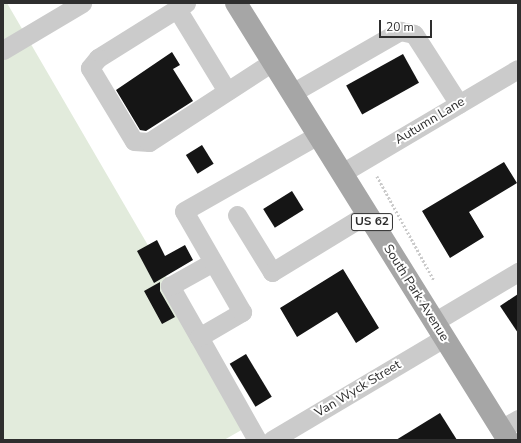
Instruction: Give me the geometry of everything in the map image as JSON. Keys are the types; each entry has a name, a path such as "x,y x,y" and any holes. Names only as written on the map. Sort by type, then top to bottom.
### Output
{"main road":[{"name":"South Park Avenue","path":"236,3 439,330 509,429"}],"street":[{"path":"3,50 82,3"},
{"path":"227,91 182,6 98,58 90,68 134,141 149,142 272,62"},
{"path":"292,92 400,30 414,34 459,104"},
{"name":"Autumn Lane","path":"342,173 518,69"},
{"path":"199,337 242,312 184,211 318,135"},
{"path":"237,215 272,272 367,214"},
{"path":"213,262 170,286 257,440"},
{"name":"Van Wyck Street","path":"272,440 439,330 518,272"}],"path":[{"path":"377,176 434,280"}],"green space":[{"path":"3,3 7,3 252,424 224,440 3,440"}],"building":[{"path":"172,52 180,65 173,69 193,101 146,131 140,130 116,90"},
{"path":"403,54 419,83 362,114 346,86"},
{"path":"202,145 214,164 198,174 186,155"},
{"path":"504,162 517,183 469,212 484,237 450,258 422,211"},
{"path":"292,191 304,210 275,228 263,209"},
{"path":"157,240 165,256 185,245 193,260 154,283 137,251"},
{"path":"343,269 379,328 356,343 337,312 297,337 280,308"},
{"path":"160,282 160,291 175,317 162,324 144,291"},
{"path":"518,294 518,333 500,306"},
{"path":"246,354 272,397 255,407 230,364"},
{"path":"440,413 457,440 396,440"}]}
